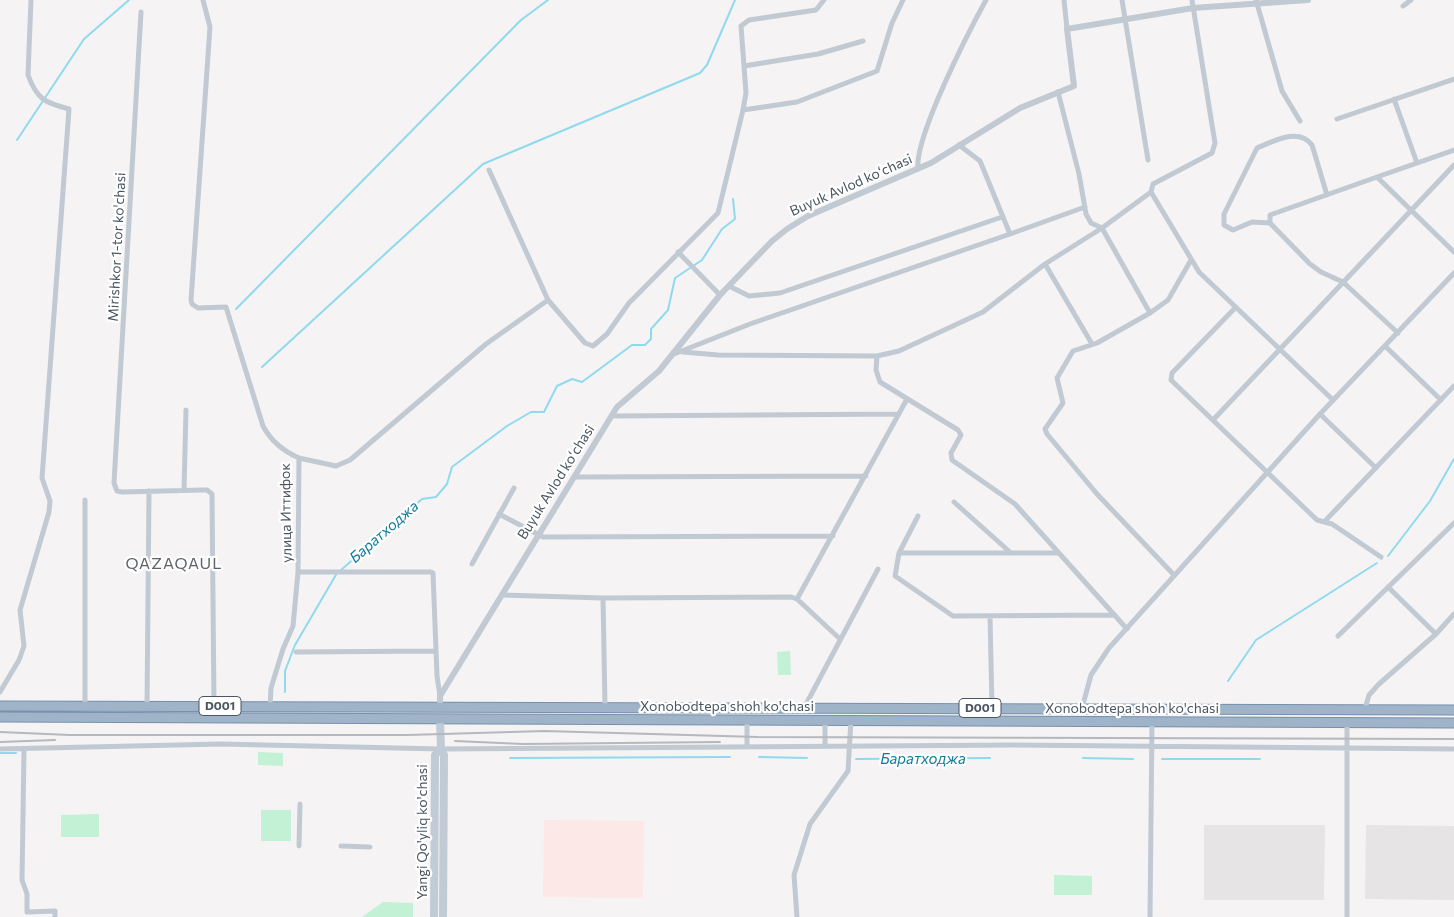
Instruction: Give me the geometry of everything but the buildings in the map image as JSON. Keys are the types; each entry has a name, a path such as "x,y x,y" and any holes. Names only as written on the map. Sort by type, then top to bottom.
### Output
{"highway":[{"name":"Xonobodtepa shoh ko'chasi","path":"0,706 270,706 440,701 605,707 1454,710"},
{"path":"440,701 440,719"},
{"path":"688,707 688,720"},
{"path":"1295,709 1296,722"},
{"name":"Xonobodtepa shoh ko'chasi","path":"0,717 851,720 1040,723 1454,723"}],"main road":[{"name":"Yangi Qo'yliq ko'chasi","path":"440,719 441,749 444,755 443,917"},
{"name":"Yangi Qo'yliq ko'chasi","path":"434,917 435,755 441,749"}],"street":[{"path":"0,692 19,660 24,646 20,610 49,512 50,501 42,478 69,110 44,101 31,85 28,75 31,0"},
{"name":"улица Иттифок","path":"203,0 210,27 191,300 192,304 198,308 226,306 263,426 269,437 298,458 298,572 294,626 283,649 274,680 270,706"},
{"path":"489,170 548,300 586,343 593,346 607,334 629,303 718,213 746,93 740,30 744,22 816,10 824,0"},
{"path":"743,110 797,102 877,71 892,23 903,0"},
{"path":"918,169 918,153 939,97 986,0"},
{"path":"1064,0 1067,29 1193,8 1256,1 1308,0"},
{"path":"1122,0 1148,160"},
{"path":"683,352 718,355 877,356 920,342 984,312 1045,264 1102,228 1151,192 1153,184 1212,153 1215,143 1192,0"},
{"path":"1403,6 1411,0"},
{"path":"1256,1 1282,91 1300,121"},
{"name":"Mirishkor 1-tor ko'chasi","path":"141,12 114,483 117,491 149,491"},
{"name":"Buyuk Avlod koʻchasi","path":"440,701 538,535 617,407 660,371 729,286 772,241 797,222 918,169 1020,108 1074,86 1067,29"},
{"path":"744,66 818,54 863,40"},
{"path":"1337,119 1454,79"},
{"path":"1058,92 1079,174 1085,207 1091,223 1102,228 1150,313"},
{"path":"1394,99 1417,163"},
{"path":"1270,223 1252,222 1233,230 1224,225 1224,214 1257,148 1289,137 1301,136 1308,139 1312,145 1327,195"},
{"path":"959,145 980,161 1010,234"},
{"path":"1398,333 1343,282 1321,272 1310,264 1270,223 1269,217 1273,213 1454,150"},
{"path":"1213,420 1454,165"},
{"path":"1377,177 1454,252"},
{"path":"1151,192 1199,272 1333,400"},
{"path":"674,354 750,324 1085,207"},
{"path":"729,286 749,296 780,293 1002,217"},
{"path":"678,252 720,296"},
{"path":"1174,575 1098,494 1047,434 1046,425 1063,404 1057,378 1073,351 1097,343 1150,313 1168,300 1191,260"},
{"path":"1045,264 1092,344"},
{"path":"1082,708 1084,696 1098,663 1127,629 1320,414 1453,276"},
{"path":"298,458 336,466 350,460 486,344 548,300"},
{"path":"1236,307 1171,376 1171,380 1318,520 1325,522 1381,557"},
{"path":"1385,346 1441,400"},
{"path":"877,356 877,374 880,382 958,430 960,438 951,452 952,460 1015,504 1127,629"},
{"path":"1325,522 1454,386"},
{"path":"797,599 907,399"},
{"path":"184,490 186,410"},
{"path":"612,416 899,414"},
{"path":"1320,414 1376,468"},
{"path":"575,477 866,476"},
{"path":"472,564 514,488"},
{"path":"147,706 149,491 207,490 212,498 214,706"},
{"path":"85,500 85,706"},
{"path":"954,502 1011,553"},
{"path":"499,514 544,537 833,536"},
{"path":"918,516 899,553 895,576 953,616 1114,615"},
{"path":"1338,636 1454,523"},
{"path":"899,553 1059,553"},
{"path":"804,708 878,568"},
{"path":"298,572 428,571 433,573 435,651 440,701"},
{"path":"1388,588 1436,634"},
{"path":"502,595 603,598 791,597 797,599 840,639"},
{"path":"603,598 605,707"},
{"path":"1366,709 1370,695 1379,684 1436,634 1454,614"},
{"path":"990,616 992,708"},
{"path":"296,652 435,651"},
{"path":"747,720 747,746"},
{"path":"796,917 794,875 810,824 848,771 851,746 851,720"},
{"path":"825,721 825,746"},
{"path":"1150,917 1152,722"},
{"path":"1347,722 1347,917"},
{"path":"0,749 24,753 221,744 441,749 851,746 1348,750 1454,749"},
{"path":"24,753 22,880 27,894 27,912 55,912 55,917"},
{"path":"300,804 300,846"},
{"path":"341,846 370,847"}],"shaded area":[{"path":"544,820 644,821 643,898 543,897"},
{"path":"1204,825 1325,825 1324,900 1204,900"},
{"path":"1366,825 1454,826 1454,900 1365,899"}],"green space":[{"path":"790,651 791,675 778,675 777,652"},
{"path":"258,752 283,753 283,766 258,765"},
{"path":"261,810 291,810 291,841 261,841"},
{"path":"99,814 99,837 61,837 61,815"},
{"path":"1054,875 1092,876 1092,895 1054,895"},
{"path":"383,902 413,903 413,917 362,917"}],"waterway":[{"path":"17,140 84,39 129,0"},
{"path":"236,309 521,20 548,0"},
{"path":"262,367 483,164 700,73 707,65 735,0"},
{"name":"Баратходжа","path":"341,570 422,499 436,497 447,484 452,467 507,426 531,412 544,412 557,386 572,379 582,382 632,345 645,345 651,339 651,329 668,310 675,278 702,260 722,229 735,219 733,199"},
{"path":"1388,556 1430,501 1454,459"},
{"path":"1228,681 1256,640 1377,563"},
{"name":"Баратходжа","path":"285,692 285,671 295,645 337,573"},
{"name":"Баратходжа","path":"0,753 16,753"},
{"name":"Баратходжа","path":"510,758 730,757"},
{"name":"Баратходжа","path":"759,757 807,758"},
{"name":"Баратходжа","path":"856,759 990,758"},
{"name":"Баратходжа","path":"1083,758 1133,759"},
{"name":"Баратходжа","path":"1162,759 1260,759"}],"railway":[{"path":"0,732 70,735 408,735 545,731 758,737 1454,739"},
{"path":"0,742 55,740"},
{"path":"455,741 523,744 720,742"}],"district":[{"name":"QAZAQAUL","path":"174,564"}]}
